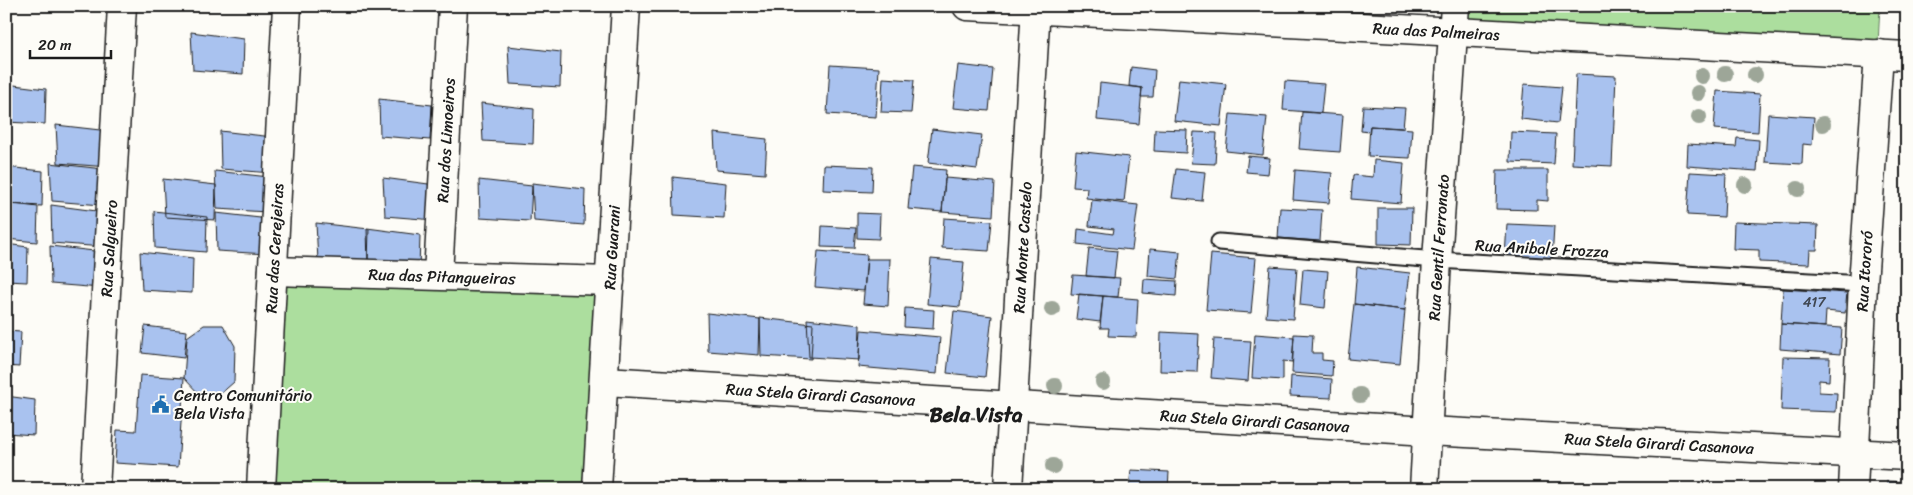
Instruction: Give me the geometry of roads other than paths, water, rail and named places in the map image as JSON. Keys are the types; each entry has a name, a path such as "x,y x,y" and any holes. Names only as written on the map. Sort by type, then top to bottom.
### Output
{"street":[{"name":"Rua Salgueiro","path":"95,489 122,6"},
{"name":"Rua das Cerejeiras","path":"261,489 287,6"},
{"name":"Rua dos Limoeiros","path":"438,275 453,6"},
{"name":"Rua Guarani","path":"597,489 605,381 626,6"},
{"name":"Rua das Palmeiras","path":"967,6 1454,20 1907,56"},
{"name":"Rua Monte Castelo","path":"1008,489 1036,8"},
{"name":"Rua Gentil Ferronato","path":"1424,489 1437,260 1454,20"},
{"name":"Rua Itororó","path":"1852,489 1863,284 1880,54"},
{"name":"Rua das Pitangueiras","path":"273,270 610,281"},
{"name":"Rua Stela Girardi Casanova","path":"605,381 1428,431 1907,456"}],"lane":[{"name":"Rua Anibale Frozza","path":"1219,242 1437,260 1863,284"}],"place":[{"name":"Centro Comunitário Bela Vista","path":"160,404"}],"district":[{"name":"Bela Vista","path":"976,415"}]}
